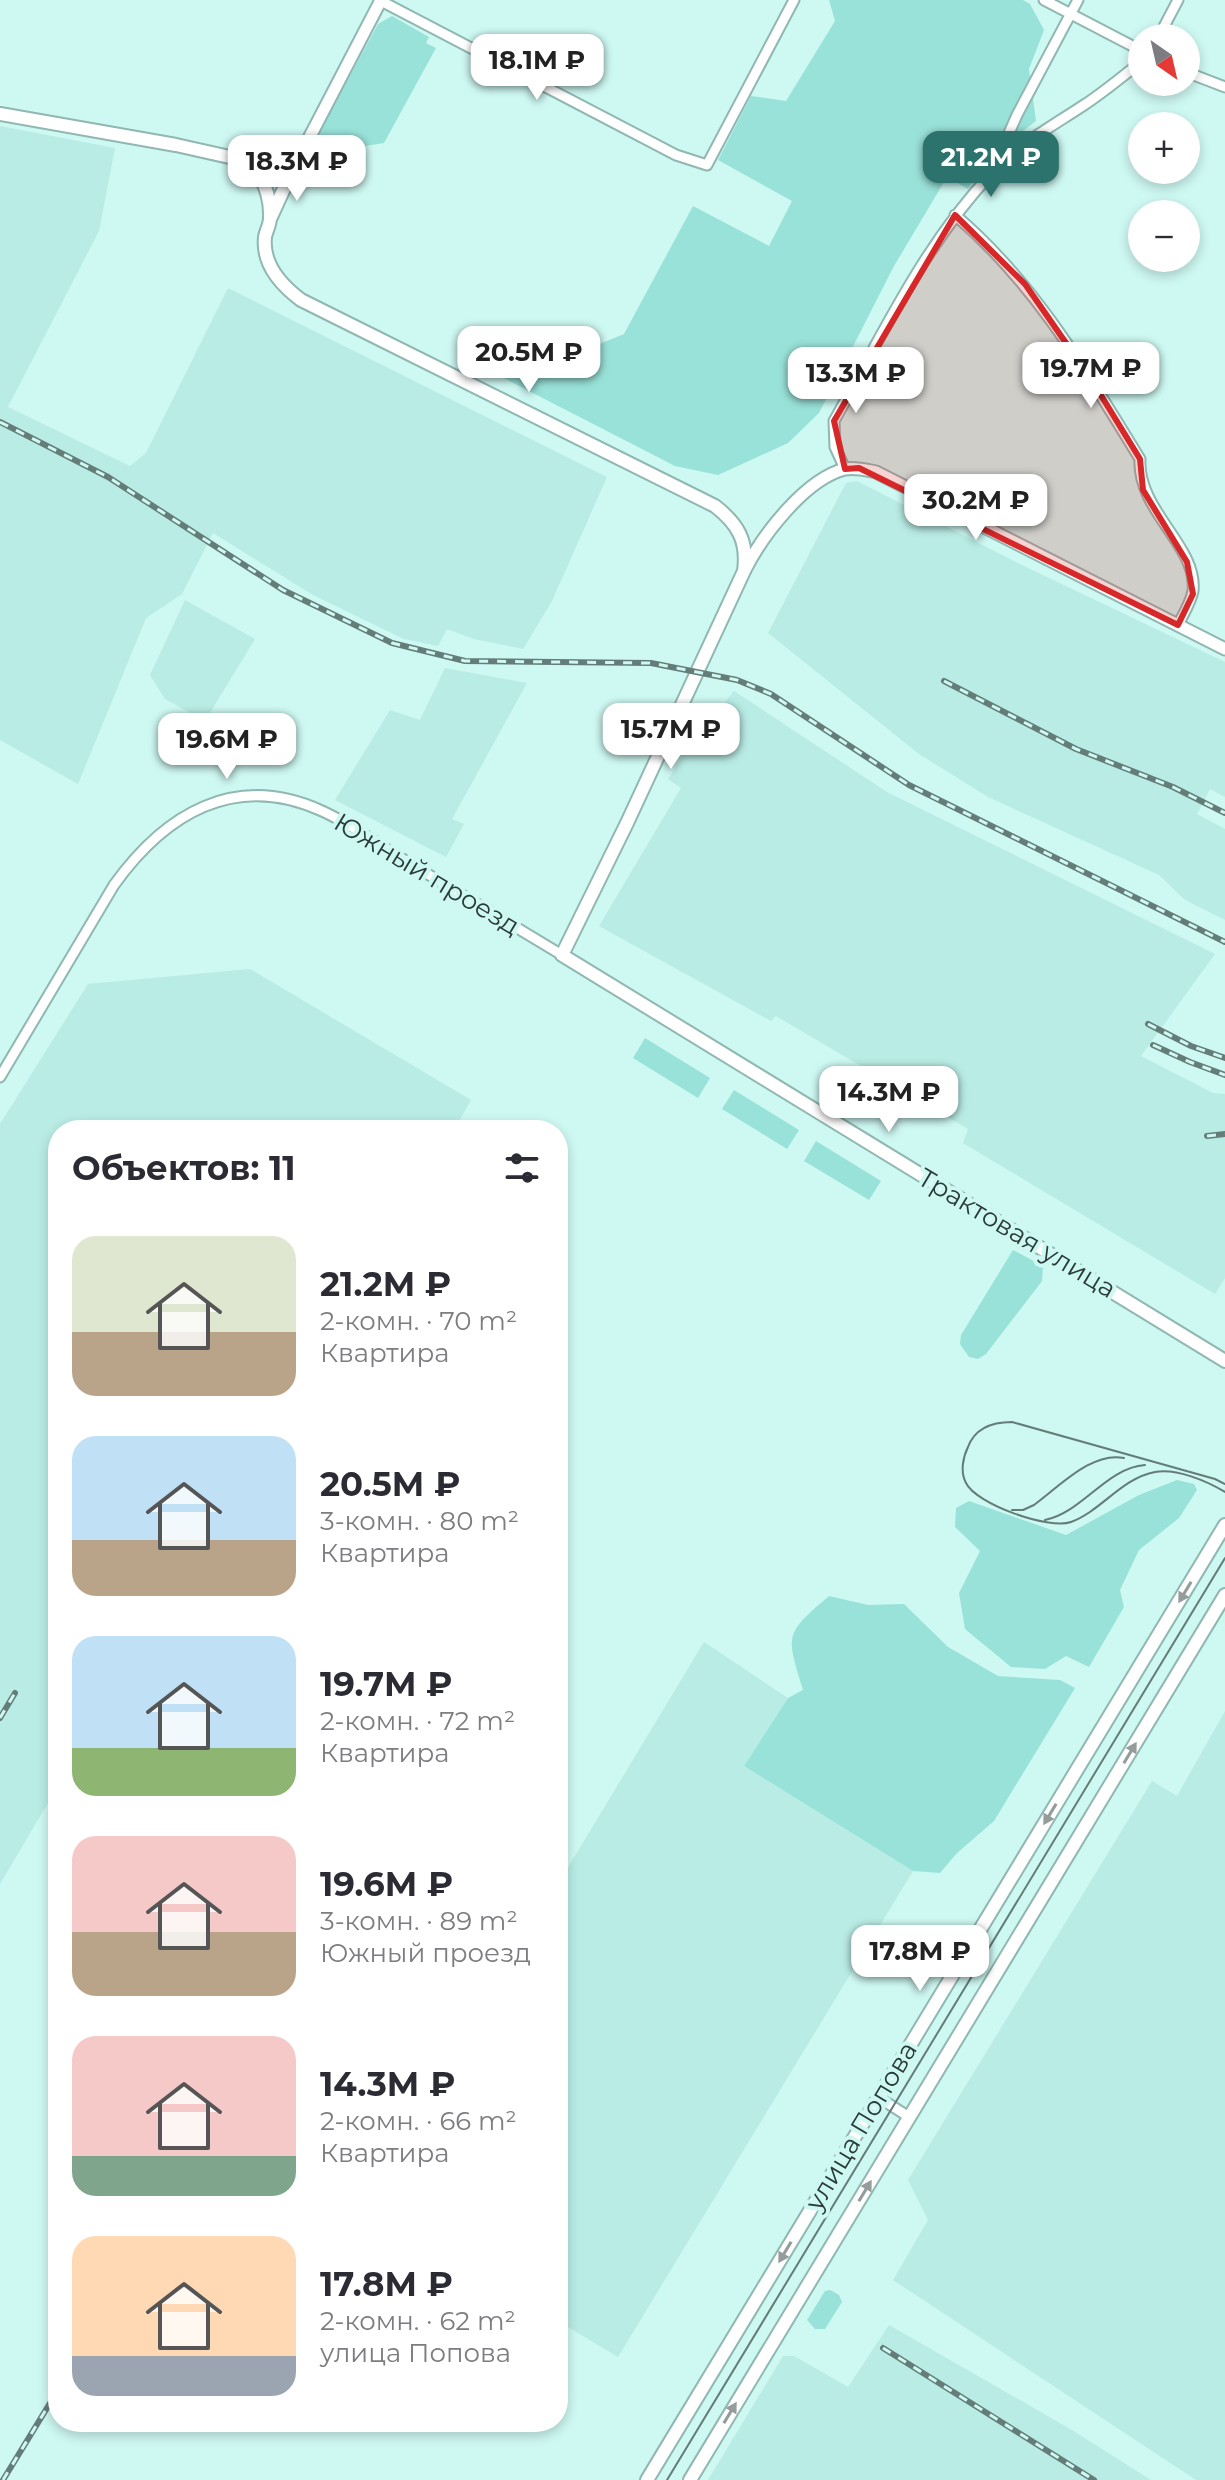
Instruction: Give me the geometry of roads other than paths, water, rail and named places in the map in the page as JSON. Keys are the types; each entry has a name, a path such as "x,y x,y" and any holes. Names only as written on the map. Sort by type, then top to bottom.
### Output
{"main road":[{"path":"0,114 249,160 292,171 265,236 266,252 276,276 286,289 301,300 715,506 730,518 740,532 746,556 744,571 624,830 562,955"},
{"path":"249,160 261,175 267,192 270,220"},
{"name":"Трактовая улица","path":"562,955 1225,1361"},
{"name":"улица Попова","path":"647,2480 1225,1525"},
{"name":"улица Попова","path":"690,2480 1225,1595"}],"street":[{"path":"292,171 381,0 676,155 707,165 794,0"},
{"path":"1044,0 1128,44"},
{"path":"992,173 1017,115 1078,0"},
{"path":"1165,24 1178,0"},
{"path":"845,469 835,447 834,421 912,281 955,215 992,173 1024,144 1128,72"},
{"path":"1200,77 1225,87"},
{"path":"955,215 988,243 1025,284 1091,379 1140,459 1143,490 1193,577 1193,594 1178,625"},
{"path":"744,571 757,546 795,502 828,477 845,469 859,468 876,472 1225,649"},
{"name":"Южный проезд","path":"0,1077 114,885 134,858 163,831 198,808 233,796 263,796 322,810 562,955"},
{"path":"878,2097 909,2117"}],"tram line":[{"path":"1225,1484 1012,1422 991,1425 975,1435 963,1465 966,1483 972,1491 998,1507 1047,1522 1071,1522 1082,1517 1132,1481 1155,1472 1191,1476 1225,1492"},
{"path":"1012,1510 1023,1510 1034,1505 1088,1465 1112,1457 1124,1458"},
{"path":"1045,1520 1071,1508 1118,1474 1145,1465"},
{"path":"667,2480 1225,1558"}],"railway":[{"path":"0,422 108,477 283,590 392,643 465,661 651,663 737,680 771,694 909,785 1225,942"},
{"path":"944,681 1076,749 1173,787 1225,813"},
{"path":"1148,1024 1191,1046 1225,1058"},
{"path":"1153,1045 1225,1075"},
{"path":"1207,1136 1225,1134"},
{"path":"0,1718 15,1693"},
{"path":"883,2348 1094,2480"},
{"path":"3,2480 48,2406"}]}
